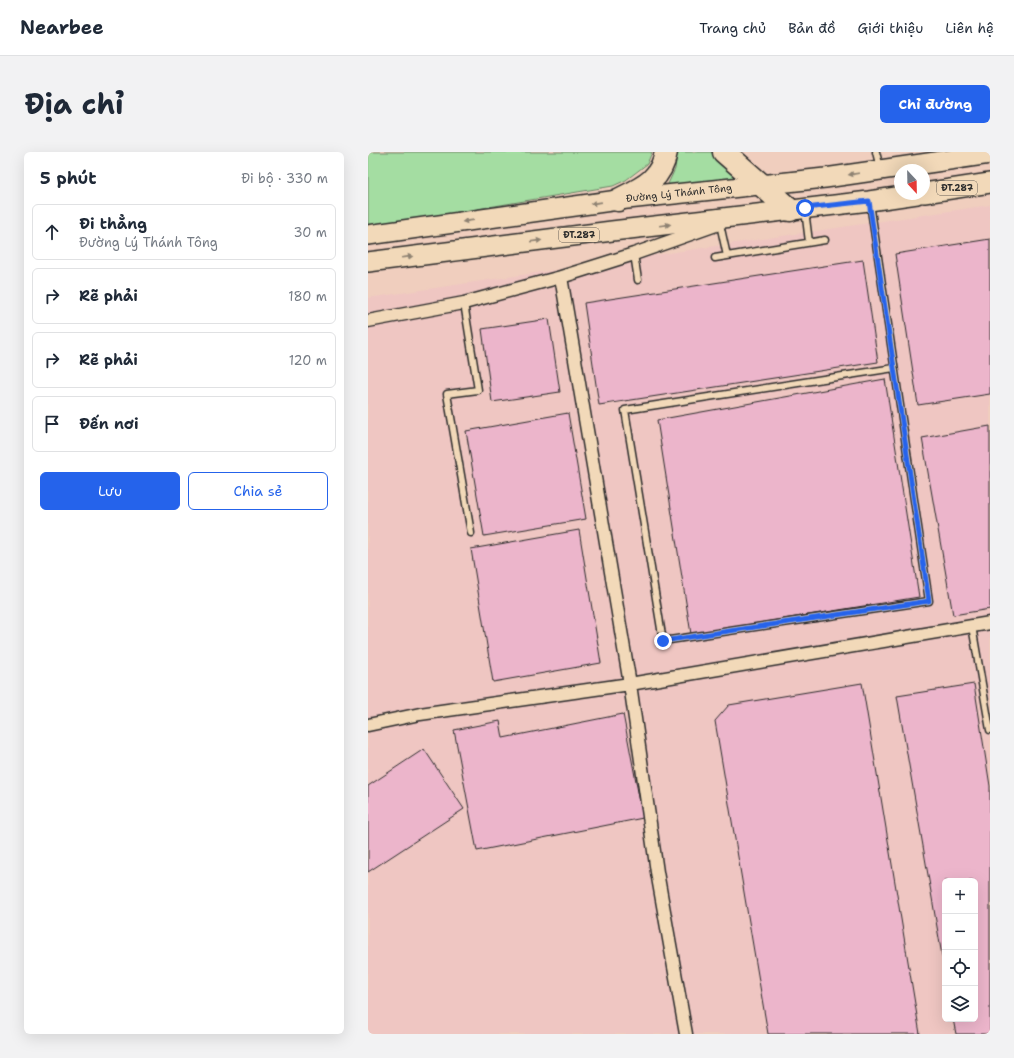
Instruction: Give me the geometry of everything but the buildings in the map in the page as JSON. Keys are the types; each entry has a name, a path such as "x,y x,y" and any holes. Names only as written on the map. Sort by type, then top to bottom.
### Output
{"highway":[{"path":"618,200 640,189 651,181 659,172 666,156 666,152"},
{"path":"724,152 760,184 797,209"}],"main road":[{"name":"Đường Lý Thánh Tông","path":"368,236 618,200 825,178 878,161 990,154"},
{"name":"ĐT.287","path":"930,192 990,182"},
{"name":"ĐT.287","path":"368,262 894,197"}],"street":[{"path":"368,321 464,303 584,271 740,216"},
{"path":"561,277 630,684 657,872 686,1034"},
{"path":"368,725 420,714 630,684 990,623"}],"lane":[{"path":"869,201 929,601 663,641 625,410 894,368"},
{"path":"797,209 809,242"},
{"path":"720,224 727,256"},
{"path":"715,258 825,240"},
{"path":"634,254 638,280"},
{"path":"464,303 478,390 447,394 470,533"},
{"path":"972,626 990,730"}],"shaded area":[{"path":"990,205 990,1034 368,1034 368,298"}],"green space":[{"path":"368,152 652,152 647,164 626,180 613,186 465,211 421,222 368,232"},
{"path":"677,152 711,152 734,177 733,179 667,186 675,169"}],"route":[{"path":"663,641 929,601 869,201 805,208"}]}
